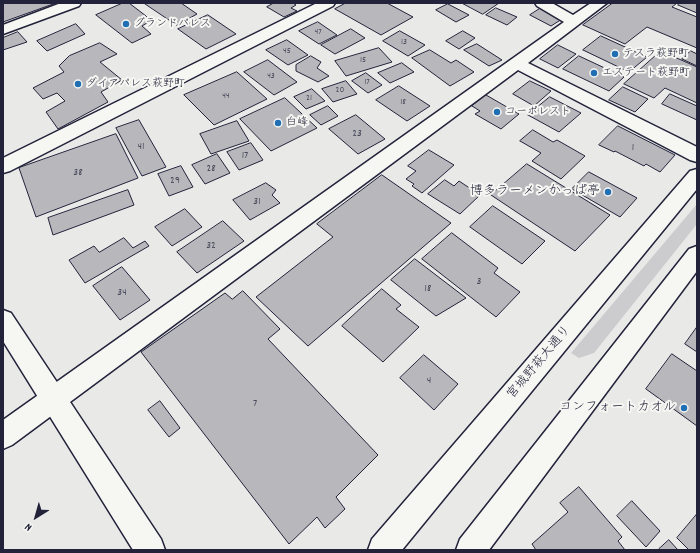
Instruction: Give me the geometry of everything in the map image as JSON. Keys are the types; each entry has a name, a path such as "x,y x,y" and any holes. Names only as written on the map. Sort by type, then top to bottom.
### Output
{"street":[{"path":"3,30 74,3"},
{"path":"3,166 328,3"},
{"path":"542,3 574,22"},
{"path":"3,436 600,3"},
{"path":"516,63 697,155"},
{"name":"宮城野萩大通り","path":"383,550 697,176"},
{"path":"471,550 697,255"},
{"path":"3,320 150,550"}],"shaded area":[{"path":"697,204 697,224 594,353 579,358 571,353"}],"building":[{"path":"3,3 56,3 3,22"},
{"name":"グランドパレス","path":"123,3 129,3 146,16 150,21 142,26 151,34 132,43 96,15"},
{"path":"144,3 181,3 197,14 177,25"},
{"path":"274,3 293,3 296,5 291,8 297,11 284,17 267,7"},
{"path":"346,3 387,3 413,17 381,35 335,9"},
{"path":"462,3 499,3 483,14"},
{"path":"613,3 677,3 672,7 697,17 697,48 647,27 625,44 583,25"},
{"path":"680,3 697,3 697,13 678,5"},
{"path":"448,4 469,15 456,22 436,10"},
{"path":"496,8 517,17 507,25 486,15"},
{"path":"541,8 562,19 551,26 530,15"},
{"path":"208,15 236,34 206,49 178,29"},
{"path":"318,22 337,35 319,44 299,31"},
{"path":"76,24 85,34 47,51 37,41"},
{"path":"351,29 365,38 335,54 321,45"},
{"path":"400,31 425,45 408,56 383,41"},
{"path":"463,31 475,38 459,49 446,41"},
{"path":"18,32 27,42 3,50 3,38"},
{"name":"テスラ萩野町","path":"601,36 647,57 629,72 583,50"},
{"path":"287,40 308,55 288,65 266,50"},
{"name":"ダイアパレス萩野町","path":"100,43 117,54 100,62 122,80 101,92 108,102 58,129 46,112 65,101 57,93 43,99 33,88 64,72 59,66 69,56"},
{"path":"477,44 502,60 489,66 464,50"},
{"path":"558,45 576,54 558,68 540,59"},
{"path":"379,48 392,62 346,76 335,61"},
{"path":"430,50 451,63 456,60 474,72 450,86 412,58"},
{"path":"661,51 697,67 697,103 665,88 654,98 624,84"},
{"path":"691,51 697,54 697,66 682,59"},
{"path":"311,56 321,62 317,68 329,76 318,82 296,71 296,65"},
{"name":"エステート萩野町","path":"579,56 624,77 609,91 563,69"},
{"path":"268,60 297,82 274,95 244,72"},
{"path":"402,63 414,72 390,83 378,73"},
{"path":"237,72 267,99 214,125 184,95"},
{"path":"366,73 382,85 368,93 352,81"},
{"path":"346,81 357,94 333,102 322,89"},
{"path":"530,81 551,91 534,106 513,94"},
{"path":"399,86 430,106 407,121 376,100"},
{"path":"623,87 648,99 635,112 609,100"},
{"path":"312,89 325,101 306,109 294,97"},
{"path":"670,94 697,106 697,120 662,104"},
{"name":"コーポレスト","path":"486,95 519,114 501,129 475,114 480,111 472,106"},
{"path":"550,97 581,113 559,132 528,115"},
{"name":"白峰","path":"285,98 317,128 271,151 240,119"},
{"path":"328,106 338,116 321,125 310,115"},
{"path":"356,115 385,139 358,154 329,129"},
{"path":"139,120 166,167 142,176 116,128"},
{"path":"237,121 249,141 211,154 200,134"},
{"path":"618,126 675,155 660,172 646,164 644,166 615,151 614,152 599,145"},
{"path":"533,130 553,142 557,140 585,156 561,179 532,161 541,153 520,141"},
{"path":"116,134 138,178 36,217 19,168"},
{"path":"251,143 263,160 239,170 227,152"},
{"path":"429,150 454,165 422,193 412,186 414,184 406,179 416,171 408,166"},
{"path":"217,154 230,173 205,184 192,165"},
{"path":"527,164 610,215 575,251 491,195"},
{"path":"181,166 193,187 169,196 158,174"},
{"path":"589,172 637,198 620,217 572,189"},
{"path":"382,175 451,223 308,346 256,297 333,237 317,224"},
{"path":"445,180 454,186 459,181 480,195 460,214 428,194"},
{"path":"266,183 276,190 272,195 280,203 250,220 233,200"},
{"path":"128,190 134,205 53,235 48,218"},
{"path":"493,206 545,241 522,264 470,227"},
{"path":"185,209 202,227 172,246 155,227"},
{"path":"223,221 244,241 197,273 177,252"},
{"path":"452,233 498,268 494,273 520,292 496,317 422,259"},
{"path":"124,238 133,248 145,241 149,246 85,283 69,260 94,246 99,252"},
{"path":"415,259 466,298 436,316 391,280"},
{"path":"122,267 150,300 120,320 93,286"},
{"path":"382,289 401,305 396,309 419,327 383,362 342,326"},
{"path":"243,291 280,329 268,339 378,455 336,497 345,509 325,528 317,517 289,544 141,352 225,293 232,299"},
{"path":"697,327 697,352 685,344"},
{"name":"コンフォートカオル","path":"672,354 697,371 697,426 646,389"},
{"path":"424,355 458,384 434,410 400,378"},
{"path":"160,401 180,428 169,437 148,410"},
{"path":"579,487 622,537 618,541 625,550 536,550 532,544 568,512 560,503"},
{"path":"632,501 660,531 646,547 617,516"},
{"path":"697,514 697,550 689,550 677,538"},
{"path":"669,540 678,550 659,550 659,549"}],"place":[{"name":"グランドパレス","path":"126,24"},
{"name":"テスラ萩野町","path":"615,54"},
{"name":"エステート萩野町","path":"594,73"},
{"name":"ダイアパレス萩野町","path":"78,84"},
{"name":"コーポレスト","path":"497,112"},
{"name":"白峰","path":"278,123"},
{"name":"博多ラーメンかっぱ亭","path":"608,192"},
{"name":"コンフォートカオル","path":"684,408"}]}
